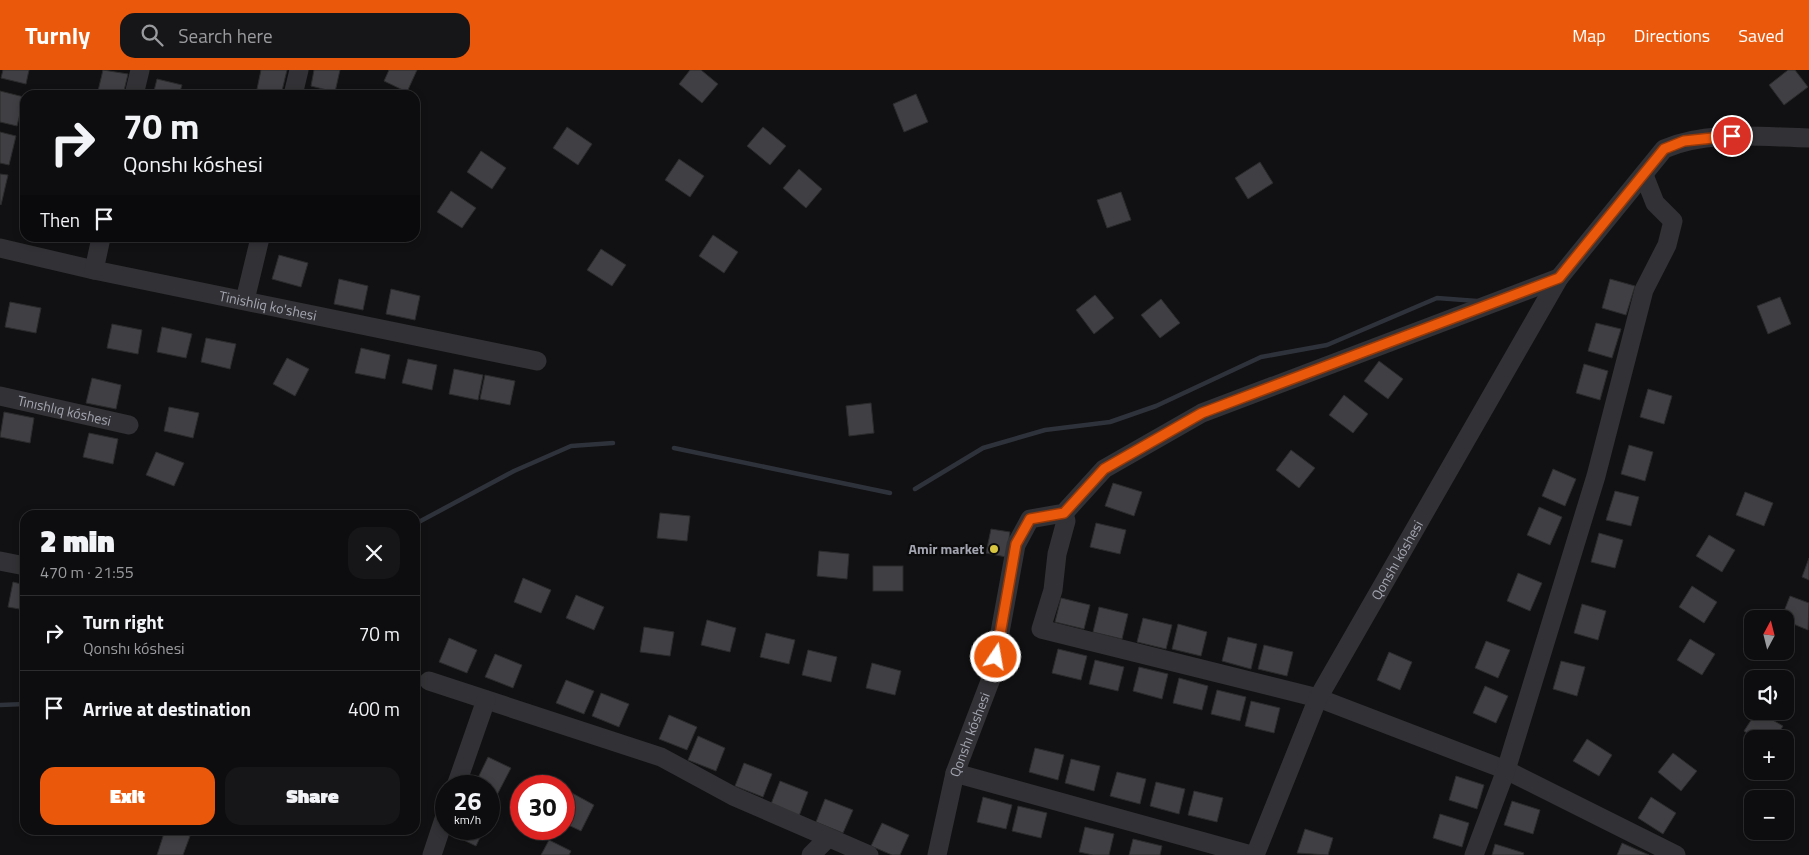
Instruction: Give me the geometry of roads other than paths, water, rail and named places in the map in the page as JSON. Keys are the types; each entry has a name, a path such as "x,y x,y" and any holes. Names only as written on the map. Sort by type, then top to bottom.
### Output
{"street":[{"path":"135,90 140,70"},
{"path":"294,90 299,70"},
{"name":"Qonshı kóshesi","path":"1255,855 1318,698 1559,278 1664,149 1684,141 1732,136 1809,138"},
{"path":"1474,855 1506,770 1596,476 1644,290 1667,245 1673,222 1655,203 1644,175"},
{"path":"94,270 100,242"},
{"path":"245,300 259,242"},
{"name":"Tinishliq ko'shesi","path":"0,248 94,270 537,361"},
{"name":"Qonshı kóshesi","path":"937,855 955,773 992,676 1016,544 1030,519 1064,513 1104,469 1202,413 1559,278"},
{"name":"Tınıshlıq kóshesi","path":"0,396 129,426"},
{"path":"1064,513 1066,521 1058,554 1053,590 1041,629 1318,698 1506,770 1676,855"},
{"path":"0,560 20,565"},
{"path":"429,681 661,757 733,796 870,855"},
{"path":"460,775 486,700"},
{"path":"955,773 1251,855"},
{"path":"811,855 828,838"},
{"path":"432,855 437,840"}],"waterway":[{"path":"915,489 983,448 1045,430 1110,422 1156,406 1261,357 1327,345 1437,298 1477,301"},
{"path":"420,521 514,471 571,446 613,443"},
{"path":"674,448 890,493"},
{"path":"0,705 20,704"}],"place":[{"name":"Amir market","path":"994,549"}]}
